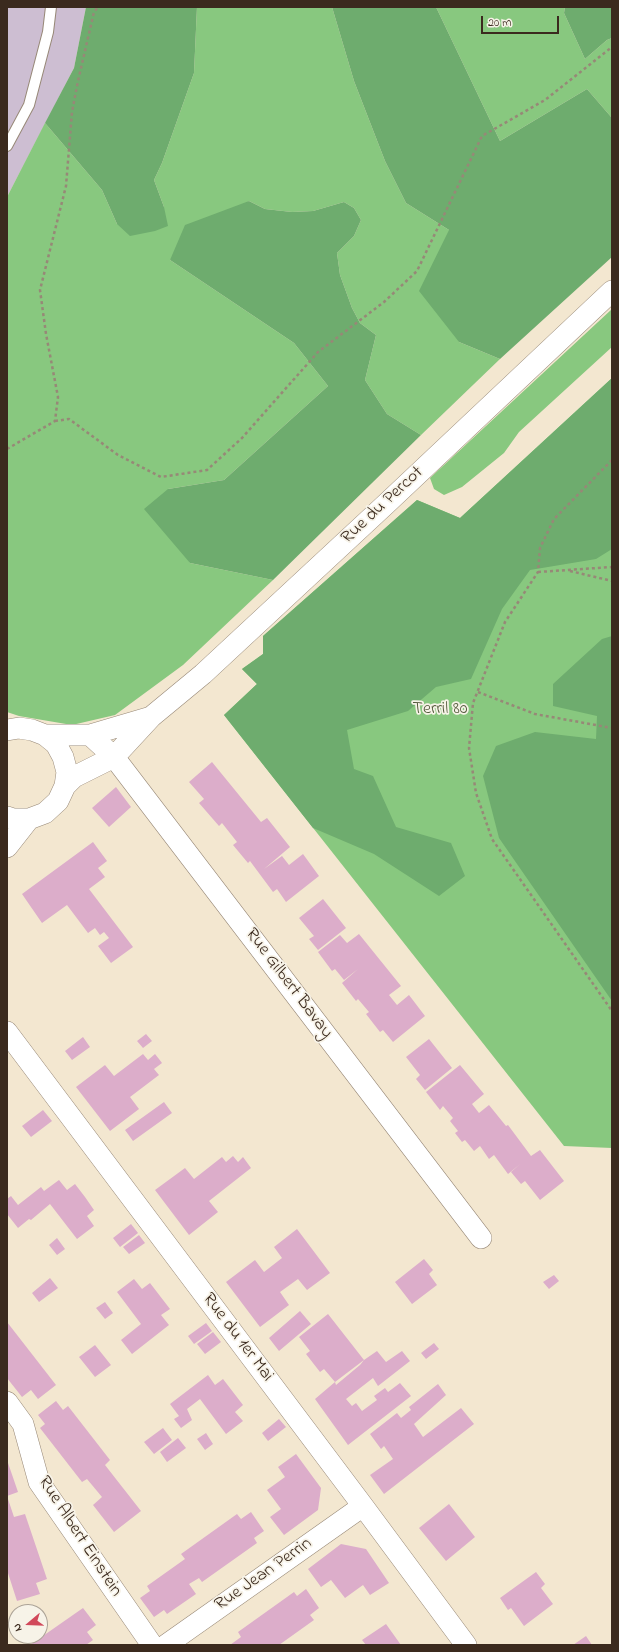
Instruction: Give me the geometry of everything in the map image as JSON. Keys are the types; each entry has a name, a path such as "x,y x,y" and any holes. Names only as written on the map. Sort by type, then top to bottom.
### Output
{"street":[{"name":"Rue du Percot","path":"65,786 74,777 114,757 151,717 203,674 380,510 612,291"},
{"name":"Rue du Percot","path":"45,735 90,735 151,717"},
{"path":"7,817 13,819 29,819 45,813 58,802 65,786 67,772 64,757 56,744 45,735 32,730 11,726"},
{"name":"Rue Gilbert Bavay","path":"90,735 114,757 481,1238"},
{"path":"7,847 29,819"},
{"name":"Rue du 1er Mai","path":"7,1032 466,1645"},
{"name":"Rue Albert Einstein","path":"7,1402 23,1424 39,1482 152,1645"},
{"name":"Rue Jean Perrin","path":"166,1645 363,1506"}],"lane":[{"path":"7,146 29,105 48,32 51,7"}],"path":[{"path":"55,421 58,397 46,334 40,290 66,186 72,112 94,12 98,7"},
{"path":"7,449 55,421 69,419 118,455 161,477 207,470 242,438 318,352 384,302 417,271 482,136 545,100 612,47"},
{"path":"612,460 554,520 540,548 538,572 505,622 473,703 469,748 476,793 492,839 612,1011"},
{"path":"538,572 612,567"},
{"path":"566,570 612,581"},
{"path":"478,692 535,714 612,728"}],"shaded area":[{"path":"7,7 86,7 74,68 7,197"}],"green space":[{"path":"86,7 197,7 194,73 162,163 154,180 164,207 168,226 155,231 130,236 117,224 102,190 45,123 74,68"},
{"path":"197,7 332,7 354,81 385,161 406,203 449,230 459,342 500,359 421,435 387,414 365,380 376,335 360,323 352,308 340,275 337,253 354,236 361,220 354,208 344,202 313,211 292,212 265,209 249,201 170,260 294,343 328,386 224,480 168,489 190,563 273,580 183,665 115,715 72,725 19,716 7,712 7,197 45,123 102,190 117,224 164,207 154,180 162,163 194,73"},
{"path":"332,7 436,7 500,141 587,89 612,118 612,257 500,359 459,342 419,291 449,230 406,203 385,161 354,81"},
{"path":"436,7 565,7 564,13 585,59 607,40 612,38 612,118 587,89 500,141"},
{"path":"565,7 612,7 612,38 607,40 585,59 564,13"},
{"path":"249,201 265,209 292,212 313,211 344,202 354,208 361,220 354,236 337,253 340,275 352,308 360,323 376,335 365,380 387,414 421,435 273,580 190,563 144,509 168,489 224,480 328,386 294,343 170,260 185,225"},
{"path":"612,309 612,347 519,432 504,453 462,487 444,495 434,489 430,478"},
{"name":"Terril 80","path":"612,378 612,1148 564,1146 224,715 257,684 242,669 263,654 263,636 417,500 460,518"},
{"path":"612,378 612,549 596,559 530,570 502,609 471,679 436,687 408,711 347,730 354,769 373,776 396,827 451,843 465,876 439,896 374,854 313,828 224,715 257,684 242,669 263,654 263,636 417,500 460,518"},
{"path":"612,636 612,1001 499,838 483,776 496,746 535,732 596,739 597,716 553,706 553,684 602,639"}],"building":[{"path":"212,762 261,822 267,818 290,847 264,869 282,856 289,865 303,854 319,876 286,902 277,889 273,892 250,861 248,863 233,845 237,842 222,823 219,826 199,803 204,799 189,782"},
{"path":"116,787 131,807 109,827 92,808"},
{"path":"93,842 107,861 98,868 105,877 89,889 133,947 111,963 98,946 109,938 104,932 100,935 95,928 88,933 67,905 42,923 22,894"},
{"path":"323,899 346,928 318,950 309,939 314,936 299,918"},
{"path":"359,934 401,986 389,995 397,1005 409,995 425,1016 393,1042 383,1030 380,1032 366,1014 369,1012 358,999 356,1001 342,983 358,969 344,980 335,969 332,971 318,952 340,935 347,943"},
{"path":"146,1034 152,1041 143,1048 137,1041"},
{"path":"83,1037 90,1047 72,1060 65,1051"},
{"path":"429,1039 452,1068 425,1090 416,1079 420,1075 406,1057"},
{"path":"143,1054 148,1060 155,1054 159,1059 162,1063 154,1069 159,1075 130,1097 139,1109 110,1131 76,1087 105,1065 114,1076"},
{"path":"460,1065 484,1094 472,1104 479,1113 489,1105 506,1126 508,1125 531,1156 540,1150 564,1181 540,1200 525,1181 521,1184 511,1172 520,1164 508,1174 494,1155 489,1159 480,1146 474,1151 465,1140 462,1142 455,1133 458,1131 450,1121 453,1118 443,1106 440,1110 426,1092"},
{"path":"164,1102 172,1113 133,1141 125,1130"},
{"path":"43,1110 52,1121 31,1137 22,1126"},
{"path":"233,1156 238,1162 243,1157 251,1168 209,1201 218,1212 189,1235 155,1190 185,1168 194,1179 222,1157 226,1162"},
{"path":"59,1180 67,1190 75,1184 85,1197 94,1210 87,1216 94,1226 77,1239 50,1204 31,1220 29,1219 18,1228 7,1214 7,1199 11,1196 18,1205 41,1187 44,1191"},
{"path":"131,1224 138,1233 120,1247 113,1238"},
{"path":"297,1229 330,1273 307,1290 298,1279 280,1292 289,1305 260,1327 226,1282 255,1260 264,1272 282,1258 274,1247"},
{"path":"139,1235 145,1243 129,1254 123,1247"},
{"path":"57,1238 65,1249 57,1255 49,1245"},
{"path":"424,1259 433,1270 429,1274 437,1285 412,1304 395,1282"},
{"path":"554,1275 559,1281 549,1289 543,1282"},
{"path":"50,1278 58,1288 39,1302 32,1293"},
{"path":"134,1279 142,1289 150,1283 170,1309 161,1315 169,1325 132,1354 121,1340 141,1324 117,1292"},
{"path":"105,1302 113,1313 105,1319 96,1308"},
{"path":"300,1311 311,1324 279,1351 269,1338"},
{"path":"328,1314 364,1360 335,1382 324,1369 320,1372 306,1354 310,1351 299,1337"},
{"path":"7,1322 56,1385 38,1399 31,1390 22,1397 7,1378"},
{"path":"206,1323 212,1331 194,1344 188,1336"},
{"path":"213,1332 221,1342 205,1354 197,1344"},
{"path":"434,1343 439,1349 426,1359 421,1353"},
{"path":"95,1345 111,1365 95,1377 79,1357"},
{"path":"377,1351 386,1362 402,1351 410,1361 378,1386 373,1378 346,1399 352,1406 356,1403 362,1411 377,1400 374,1396 385,1388 388,1392 400,1383 411,1396 348,1445 315,1399 335,1382 336,1385 364,1360"},
{"path":"208,1375 215,1385 223,1379 243,1405 235,1412 243,1421 226,1434 200,1399 187,1409 192,1420 181,1428 174,1419 179,1416 170,1404"},
{"path":"438,1384 446,1395 414,1424 423,1437 461,1408 474,1424 384,1494 370,1475 393,1459 384,1446 381,1449 370,1434 397,1413 401,1418 411,1410 409,1407"},
{"path":"56,1401 63,1410 68,1406 110,1460 105,1465 141,1511 114,1532 93,1505 102,1497 87,1479 82,1482 40,1428 45,1424 38,1415"},
{"path":"279,1419 286,1427 268,1441 262,1433"},
{"path":"163,1428 172,1440 154,1454 144,1442"},
{"path":"206,1433 213,1444 205,1450 197,1439"},
{"path":"178,1438 186,1448 167,1462 160,1452"},
{"path":"296,1454 321,1488 318,1510 284,1535 270,1517 281,1509 267,1490 285,1477 278,1467"},
{"path":"7,1460 18,1492 7,1496"},
{"path":"7,1496 14,1517 25,1514 47,1579 36,1583 40,1594 17,1601 7,1570"},
{"path":"449,1504 475,1537 446,1561 419,1528"},
{"path":"251,1512 264,1531 254,1538 257,1543 202,1582 199,1578 189,1584 196,1594 167,1614 164,1610 154,1617 140,1598 150,1591 147,1586 185,1559 181,1554 237,1514 241,1519"},
{"path":"341,1544 366,1549 389,1583 370,1595 363,1585 345,1598 331,1580 321,1587 308,1569"},
{"path":"536,1572 545,1584 541,1588 553,1604 524,1626 511,1608 508,1610 500,1598"},
{"path":"306,1589 319,1608 310,1615 314,1620 279,1645 230,1645 241,1637 238,1632 294,1592 297,1596"},
{"path":"83,1608 96,1625 87,1632 93,1640 86,1645 30,1645 48,1644 48,1632"},
{"path":"386,1624 401,1645 366,1645 362,1640"},
{"path":"586,1636 592,1645 573,1645"}]}
